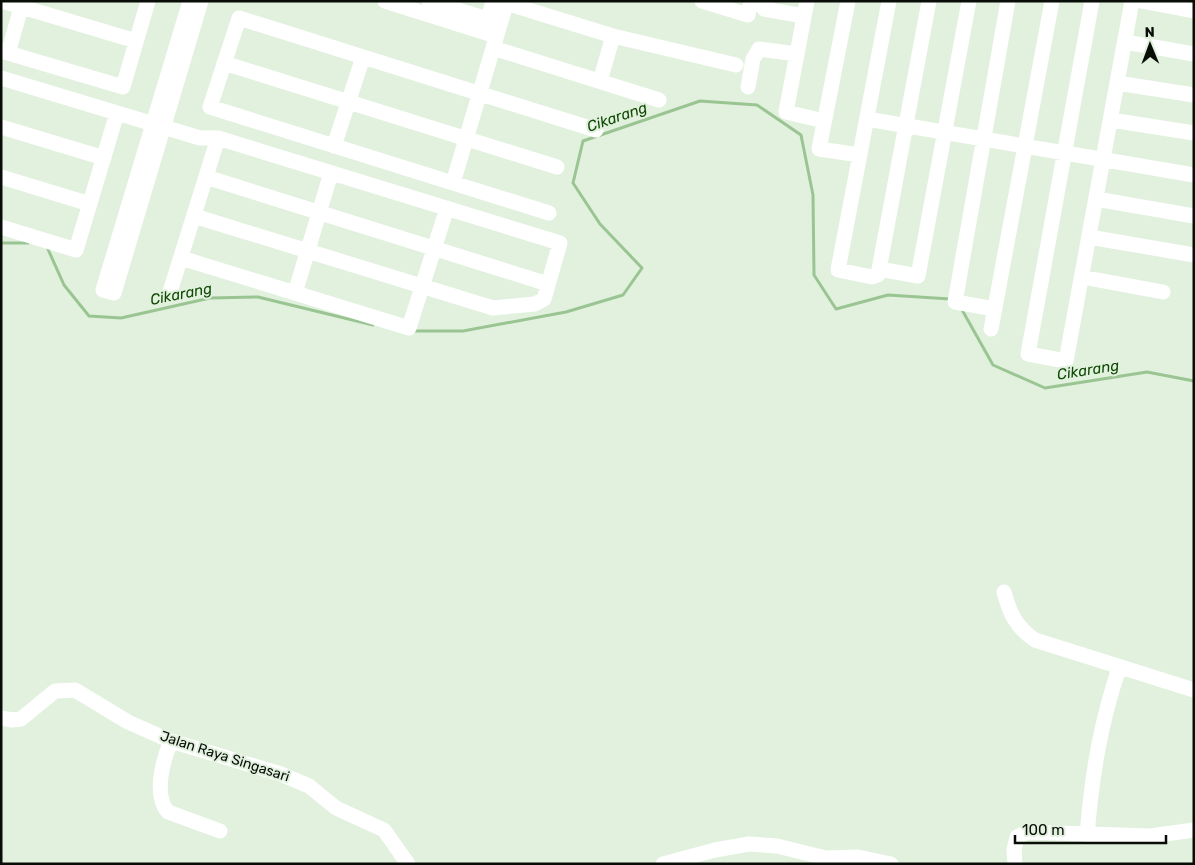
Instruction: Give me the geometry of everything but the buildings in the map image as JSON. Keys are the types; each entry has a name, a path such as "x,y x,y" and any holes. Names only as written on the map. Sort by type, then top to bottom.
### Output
{"street":[{"path":"2,1 22,4 136,41"},
{"path":"22,4 5,52 123,86 148,1"},
{"path":"108,291 158,125 190,1"},
{"path":"158,125 201,1"},
{"path":"385,1 465,19"},
{"path":"429,1 600,81 659,100"},
{"path":"702,1 748,15 751,1"},
{"path":"766,1 764,9 805,9 786,112 824,121"},
{"path":"848,1 819,149 860,154"},
{"path":"889,1 838,270 872,277 878,275 929,1"},
{"path":"879,269 918,276 968,1"},
{"path":"995,309 955,302 1008,1"},
{"path":"991,328 1052,1"},
{"path":"1092,1 1028,354 1066,361 1132,1"},
{"path":"1141,1 1194,11"},
{"path":"453,183 480,94 502,2 613,36 736,65"},
{"path":"549,213 210,107 239,18 596,130"},
{"path":"600,81 613,36"},
{"path":"1125,42 1194,54"},
{"path":"748,87 753,59 759,49 797,54"},
{"path":"334,146 362,57"},
{"path":"224,63 557,167"},
{"path":"1,78 200,138 218,138 560,243 544,300 535,304 493,308 194,216"},
{"path":"1117,83 1194,95"},
{"path":"1,227 76,250 117,113"},
{"path":"867,119 1194,175"},
{"path":"1111,120 1194,134"},
{"path":"1,127 104,158"},
{"path":"169,295 218,138"},
{"path":"295,293 331,173"},
{"path":"1,177 90,204"},
{"path":"206,177 548,284"},
{"path":"1096,199 1194,216"},
{"path":"181,258 409,328 447,208"},
{"path":"1089,237 1194,255"},
{"path":"1082,277 1163,292"},
{"path":"1004,592 1008,609 1021,630 1035,640 1119,668 1194,690"},
{"path":"1087,835 1093,766 1105,709 1119,668"},
{"name":"Jalan Raya Singasari","path":"1,718 22,719 55,691 74,690 128,722 171,741 281,774 309,786 336,808 384,830 408,864"},
{"path":"171,741 160,789 163,806 168,812 220,831"},
{"path":"1015,864 1014,850 1017,837 1028,832 1150,836 1194,830"},
{"path":"663,864 715,850 749,844 766,844 826,858 858,857 891,864"}],"waterway":[{"name":"Cikarang","path":"414,331 463,331 566,312 623,295 642,268 600,224 573,183 583,141 700,101 757,105 801,135 813,195 814,275 836,309 888,295 950,299"},
{"name":"Cikarang","path":"1,243 28,243"},
{"name":"Cikarang","path":"47,247 64,285 89,316 121,318 210,298 258,297 373,325"},
{"name":"Cikarang","path":"961,308 993,365 1045,388 1147,372 1194,381"}]}
